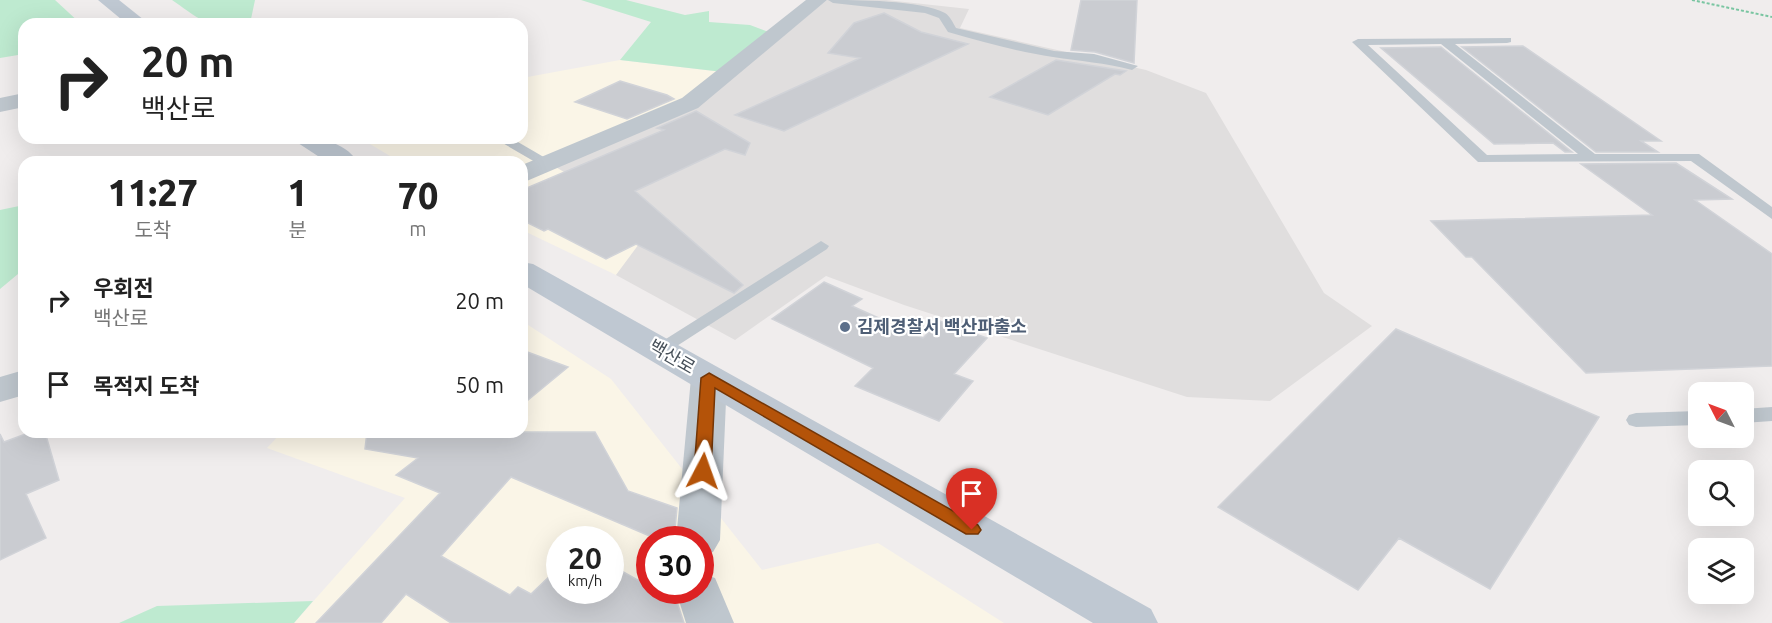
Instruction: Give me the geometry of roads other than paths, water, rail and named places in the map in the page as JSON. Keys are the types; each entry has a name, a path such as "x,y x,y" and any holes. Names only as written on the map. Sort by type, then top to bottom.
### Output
{"main road":[{"path":"107,0 131,18"},
{"path":"316,144 336,156"},
{"name":"백산로","path":"528,274 1134,623"}],"street":[{"path":"528,172 690,102 818,0"},
{"path":"0,105 18,101"},
{"path":"699,526 709,378"},
{"path":"0,390 18,384"},
{"path":"703,604 710,623"}],"lane":[{"path":"833,0 927,10 944,16 952,30 994,42 1054,54 1094,57 1132,66"},
{"path":"1507,40 1358,42 1483,159 1694,157 1772,214"},
{"path":"1444,41 1593,159"},
{"path":"512,144 548,163"},
{"path":"659,349 821,246"},
{"path":"1754,415 1772,414"},
{"path":"1636,420 1688,417"}],"place":[{"name":"김제경찰서 백산파출소","path":"845,327"}]}
